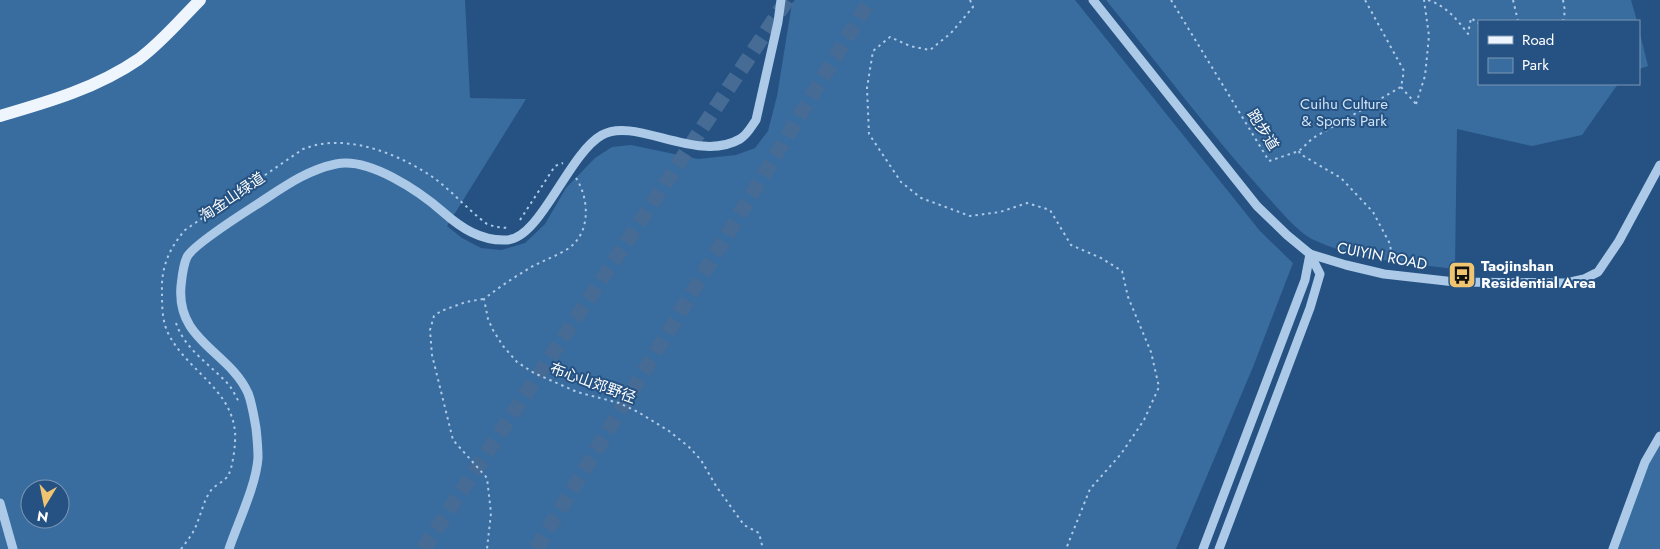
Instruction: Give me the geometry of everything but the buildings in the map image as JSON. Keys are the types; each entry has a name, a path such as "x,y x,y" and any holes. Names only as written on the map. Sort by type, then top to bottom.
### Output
{"main road":[{"path":"0,116 58,98 111,76 139,58 163,39 200,0"}],"street":[{"path":"229,549 255,476 258,457 255,420 249,395 237,375 197,336 186,322 181,308 181,291 188,254 236,218 299,178 316,170 339,163 361,165 400,181 431,201 454,221 477,235 504,241 520,236 533,224 577,159 602,135 616,130 632,131 699,146 730,143 739,140 747,134 756,120 778,22 781,0"},
{"name":"CUIYIN ROAD","path":"1093,0 1257,206 1310,254 1346,265 1384,274 1455,282 1566,283 1584,279 1598,272 1608,258 1659,168"},
{"path":"1203,549 1305,280 1310,254"},
{"path":"1219,549 1310,308 1320,274 1310,254"},
{"path":"1613,549 1645,462 1660,436"},
{"path":"0,503 13,549"}],"path":[{"path":"970,0 973,6 951,33 930,50 910,46 890,37 873,51 867,88 868,134 901,182 921,198 970,216 1000,212 1027,203 1050,210 1071,245 1101,258 1122,271 1128,297 1151,352 1159,387 1140,427 1121,454 1090,489 1066,549"},
{"name":"跑步道","path":"1171,0 1269,161 1299,151 1313,138 1401,87"},
{"path":"1365,0 1404,71 1401,87 1416,104 1425,76 1429,36 1424,0"},
{"path":"1428,0 1440,4 1459,21 1468,34 1471,18 1478,23"},
{"path":"1512,0 1518,20"},
{"path":"1563,0 1565,11 1563,20"},
{"path":"181,549 197,525 211,489 228,476 234,450 235,432 230,412 216,389 180,353 167,332 162,312 161,282 164,262 174,243 185,230 303,149 322,144 340,143 355,145 395,157 434,178 487,224 510,228"},
{"path":"1299,151 1300,154 1341,178 1373,212 1390,244 1393,265"},
{"path":"518,223 555,166 566,162 561,169"},
{"path":"488,549 491,513 487,478 453,440 432,355 430,330 434,316 441,311 466,302 484,299 525,270 568,249 586,224 585,200 581,186 574,174"},
{"name":"布心山郊野径","path":"484,299 488,319 493,330 503,346 517,362 534,373 576,392 620,403 638,412 689,447 702,460 744,525 760,533 763,549"},
{"path":"174,319 179,333 190,347 230,386 242,406"}],"green space":[{"path":"0,0 465,0 470,98 526,99 447,226 462,238 481,248 501,250 525,243 545,224 566,188 595,158 612,147 631,145 698,159 736,155 755,148 768,131 777,96 792,3 795,0 1075,0 1260,231 1293,263 1253,367 1176,549 0,549"},
{"name":"Cuihu Culture & Sports Park","path":"1106,0 1631,0 1637,20 1478,20 1478,85 1617,85 1582,135 1532,146 1457,129 1455,269 1365,257 1348,253 1308,237 1295,226 1244,171"},
{"path":"1640,34 1648,66 1640,69"},
{"path":"1660,436 1660,549 1614,549"}],"tunnel":[{"path":"423,549 787,0"},
{"path":"536,549 870,0"}],"place":[{"name":"Taojinshan Residential Area","path":"1462,275"}]}
